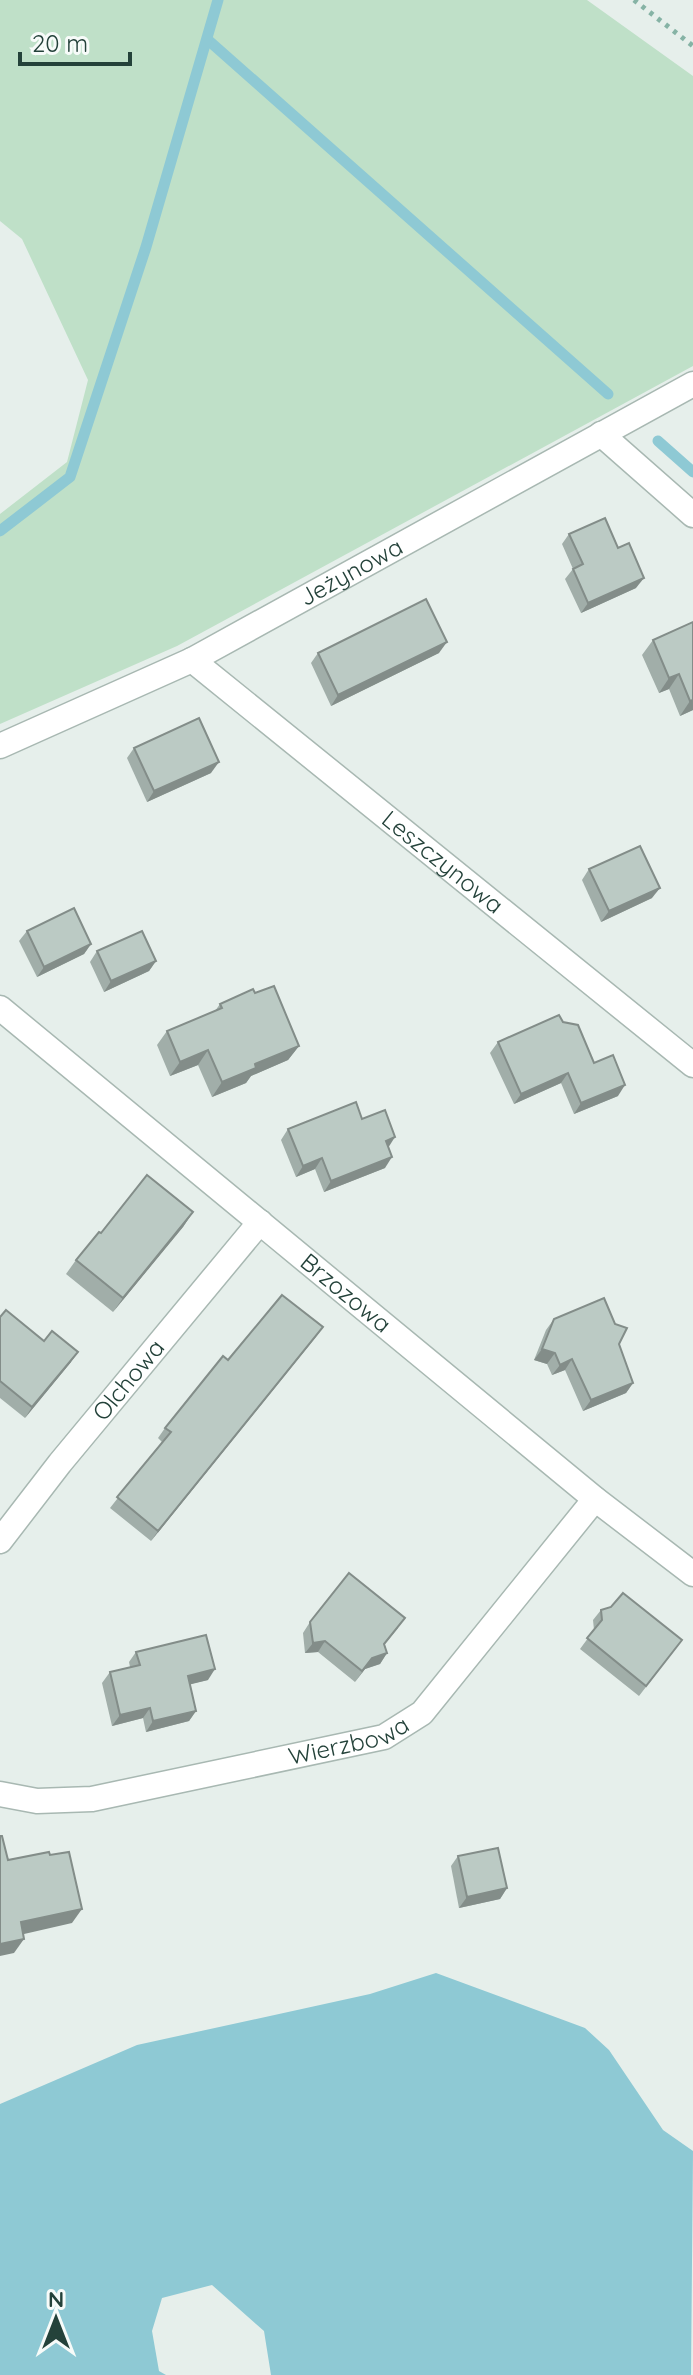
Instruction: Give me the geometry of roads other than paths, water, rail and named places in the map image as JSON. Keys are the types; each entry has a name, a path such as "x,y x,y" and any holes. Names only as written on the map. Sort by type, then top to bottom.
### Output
{"street":[{"name":"Jeżynowa","path":"0,746 192,660 693,384"},
{"path":"601,434 693,515"},
{"name":"Leszczynowa","path":"192,660 693,1065"},
{"name":"Brzozowa","path":"0,1008 595,1499 693,1574"},
{"name":"Olchowa","path":"0,1541 60,1463 260,1222"},
{"name":"Wierzbowa","path":"0,1794 37,1801 92,1799 384,1737 422,1713 595,1499"}],"water":[{"path":"436,1973 585,2028 609,2050 663,2130 693,2151 691,2375 271,2375 264,2331 212,2285 162,2298 152,2331 159,2371 166,2375 0,2375 0,2104 137,2045 370,1994"}],"waterway":[{"path":"0,531 70,477 146,247 218,0"},
{"path":"208,40 608,394"},
{"path":"658,441 693,472"}]}
